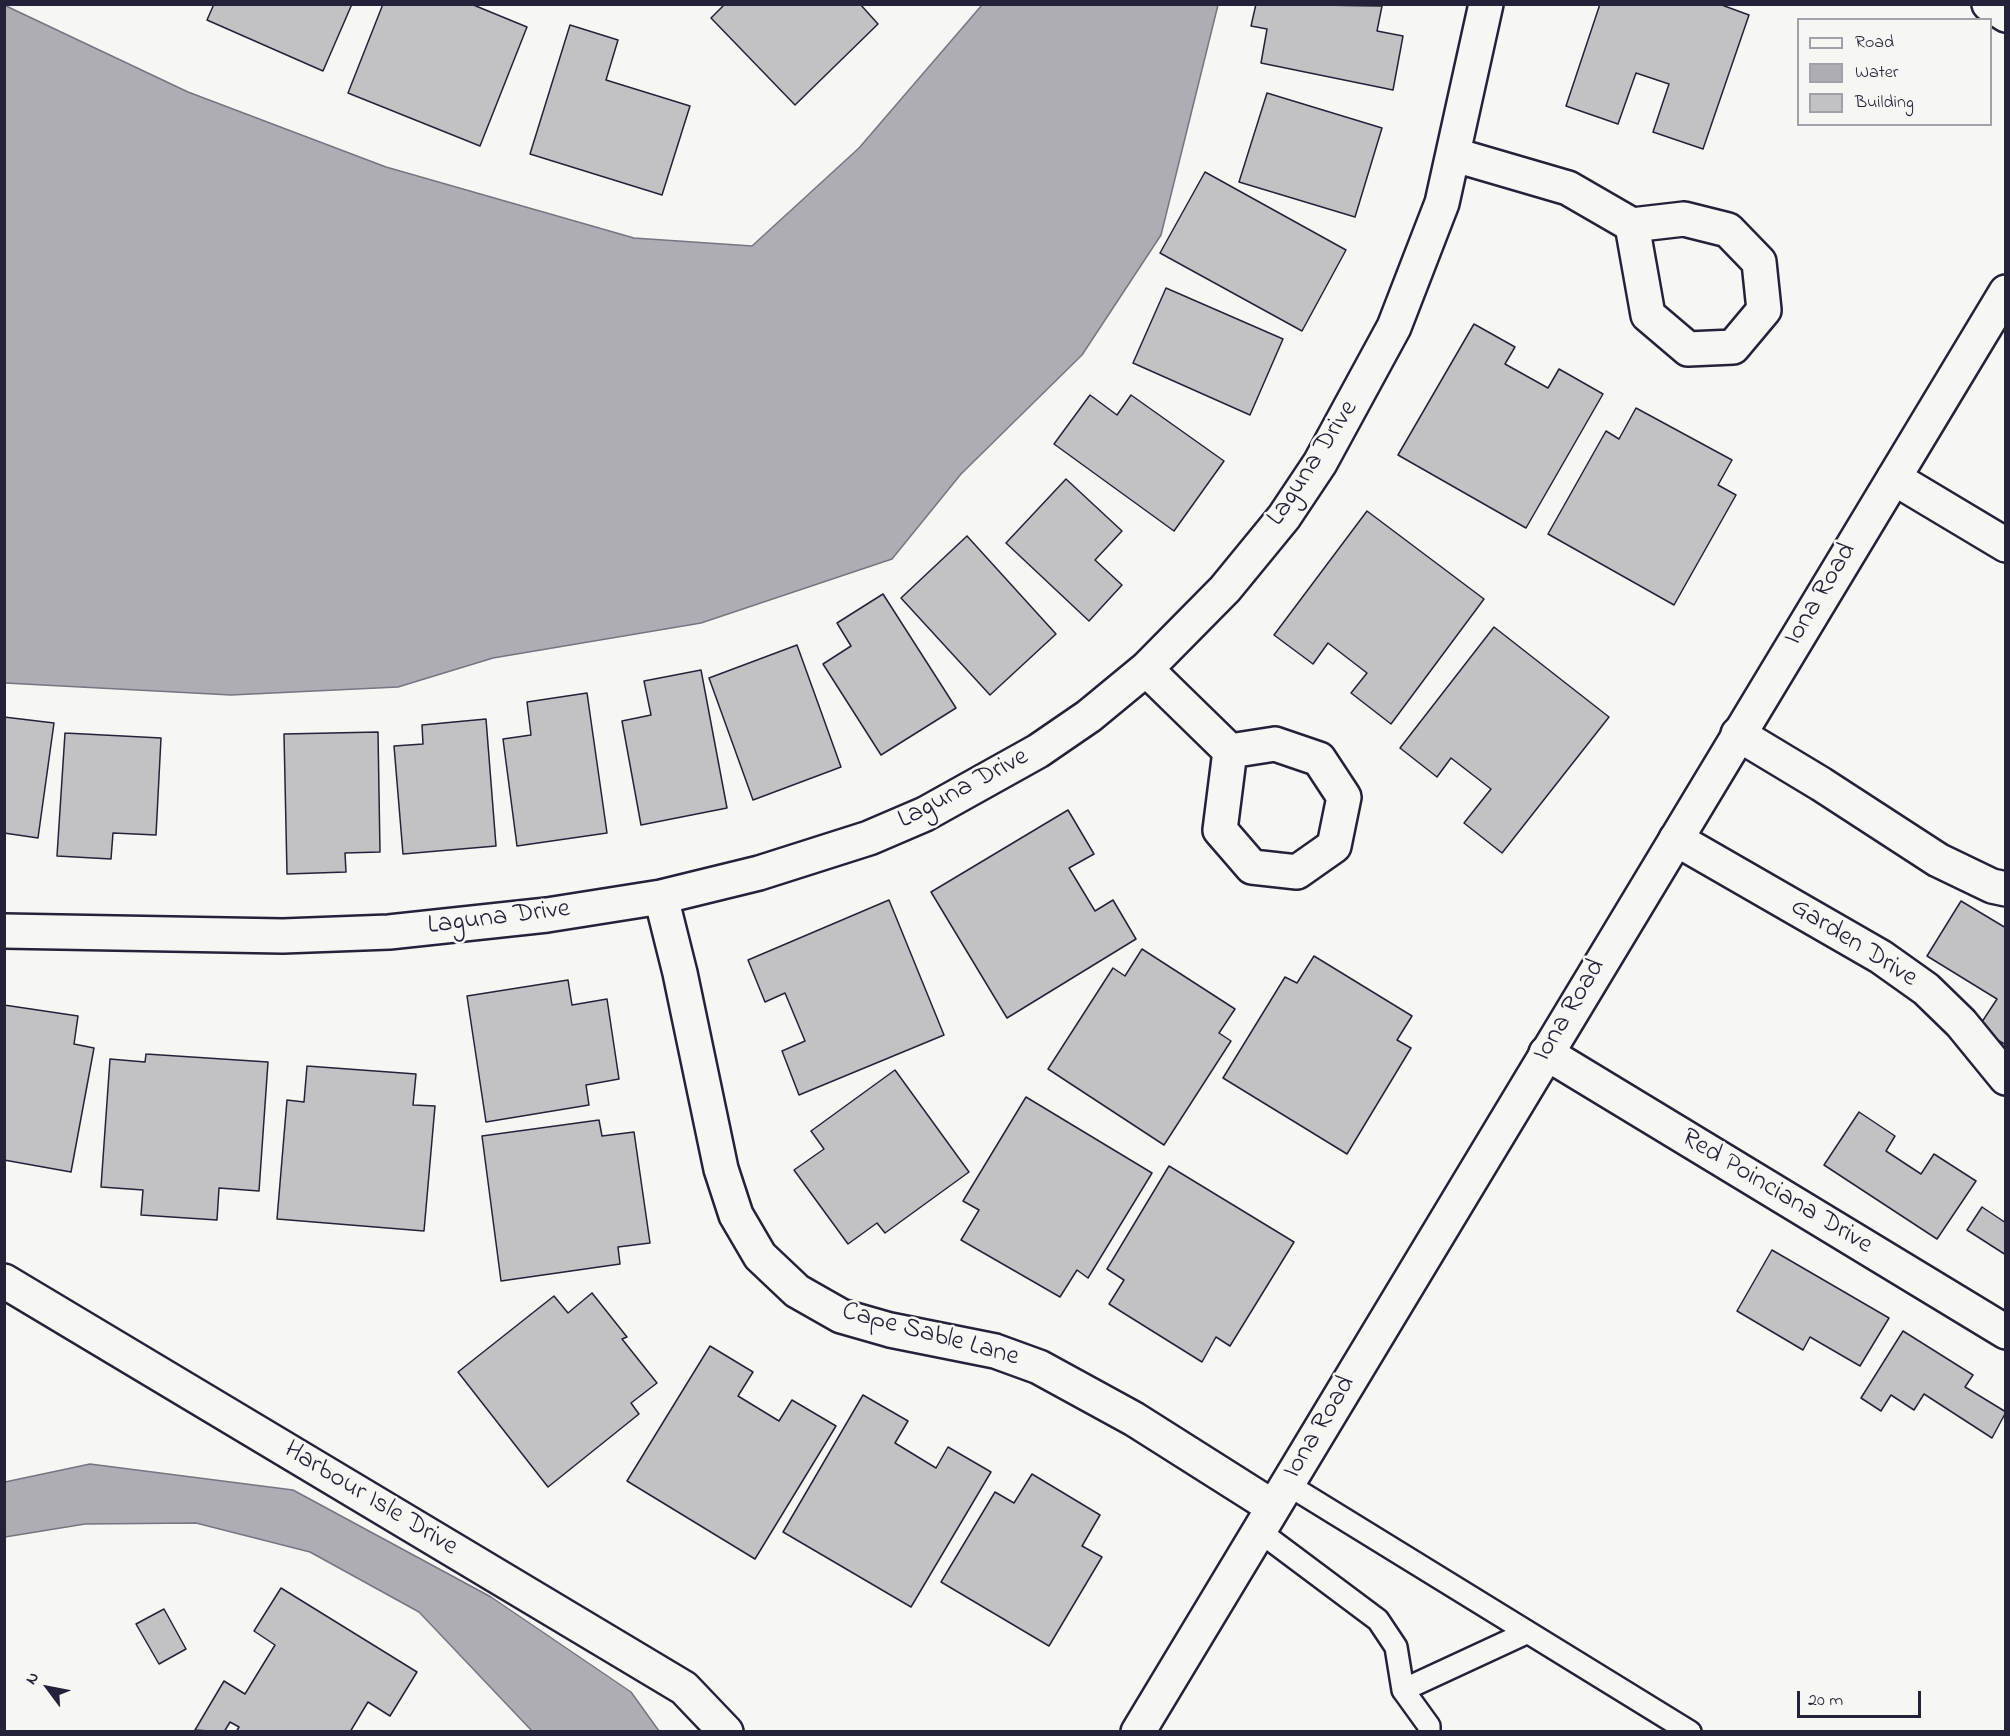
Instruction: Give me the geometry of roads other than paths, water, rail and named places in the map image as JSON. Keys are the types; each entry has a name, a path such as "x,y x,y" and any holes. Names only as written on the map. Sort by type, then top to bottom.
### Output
{"street":[{"name":"Laguna Drive","path":"4,931 283,936 389,932 547,915 661,897 759,873 869,838 925,814 1038,751 1089,716 1146,669 1225,589 1284,517 1320,463 1394,327 1442,202 1455,155 1486,4"},
{"path":"1989,4 2006,15"},
{"path":"1455,155 1568,188 1632,225 1684,219 1728,230 1759,262 1764,310 1733,347 1688,350 1648,315 1632,225"},
{"name":"Iona Road","path":"1138,1731 1738,734 2003,303"},
{"path":"1894,478 2006,545"},
{"path":"1146,669 1230,751"},
{"path":"1738,734 1821,784 1938,860 1992,886 2006,889"},
{"name":"Garden Drive","path":"1676,839 1881,957 1926,989 1961,1023 2006,1078"},
{"name":"Cape Sable Lane","path":"661,897 680,973 721,1169 736,1215 760,1256 797,1291 842,1316 890,1330 995,1351 1039,1367 1134,1419 1273,1507"},
{"name":"Red Poinciana Drive","path":"1546,1053 2006,1332"},
{"name":"Harbour Isle Drive","path":"4,1281 684,1688 726,1731"}],"lane":[{"path":"1273,1507 1526,1633 1690,1731"},
{"path":"1273,1507 1378,1620 1396,1647 1403,1690 1430,1726 1429,1731"},
{"path":"1403,1690 1526,1633"}],"water":[{"path":"4,5 188,92 386,167 634,238 752,246 859,148 982,5 1218,5 1161,235 1082,355 961,474 892,559 701,623 493,658 398,687 231,695 5,683"},
{"path":"90,1464 293,1490 491,1597 631,1692 659,1731 532,1731 419,1612 310,1552 196,1523 85,1524 5,1537 5,1482"}]}
